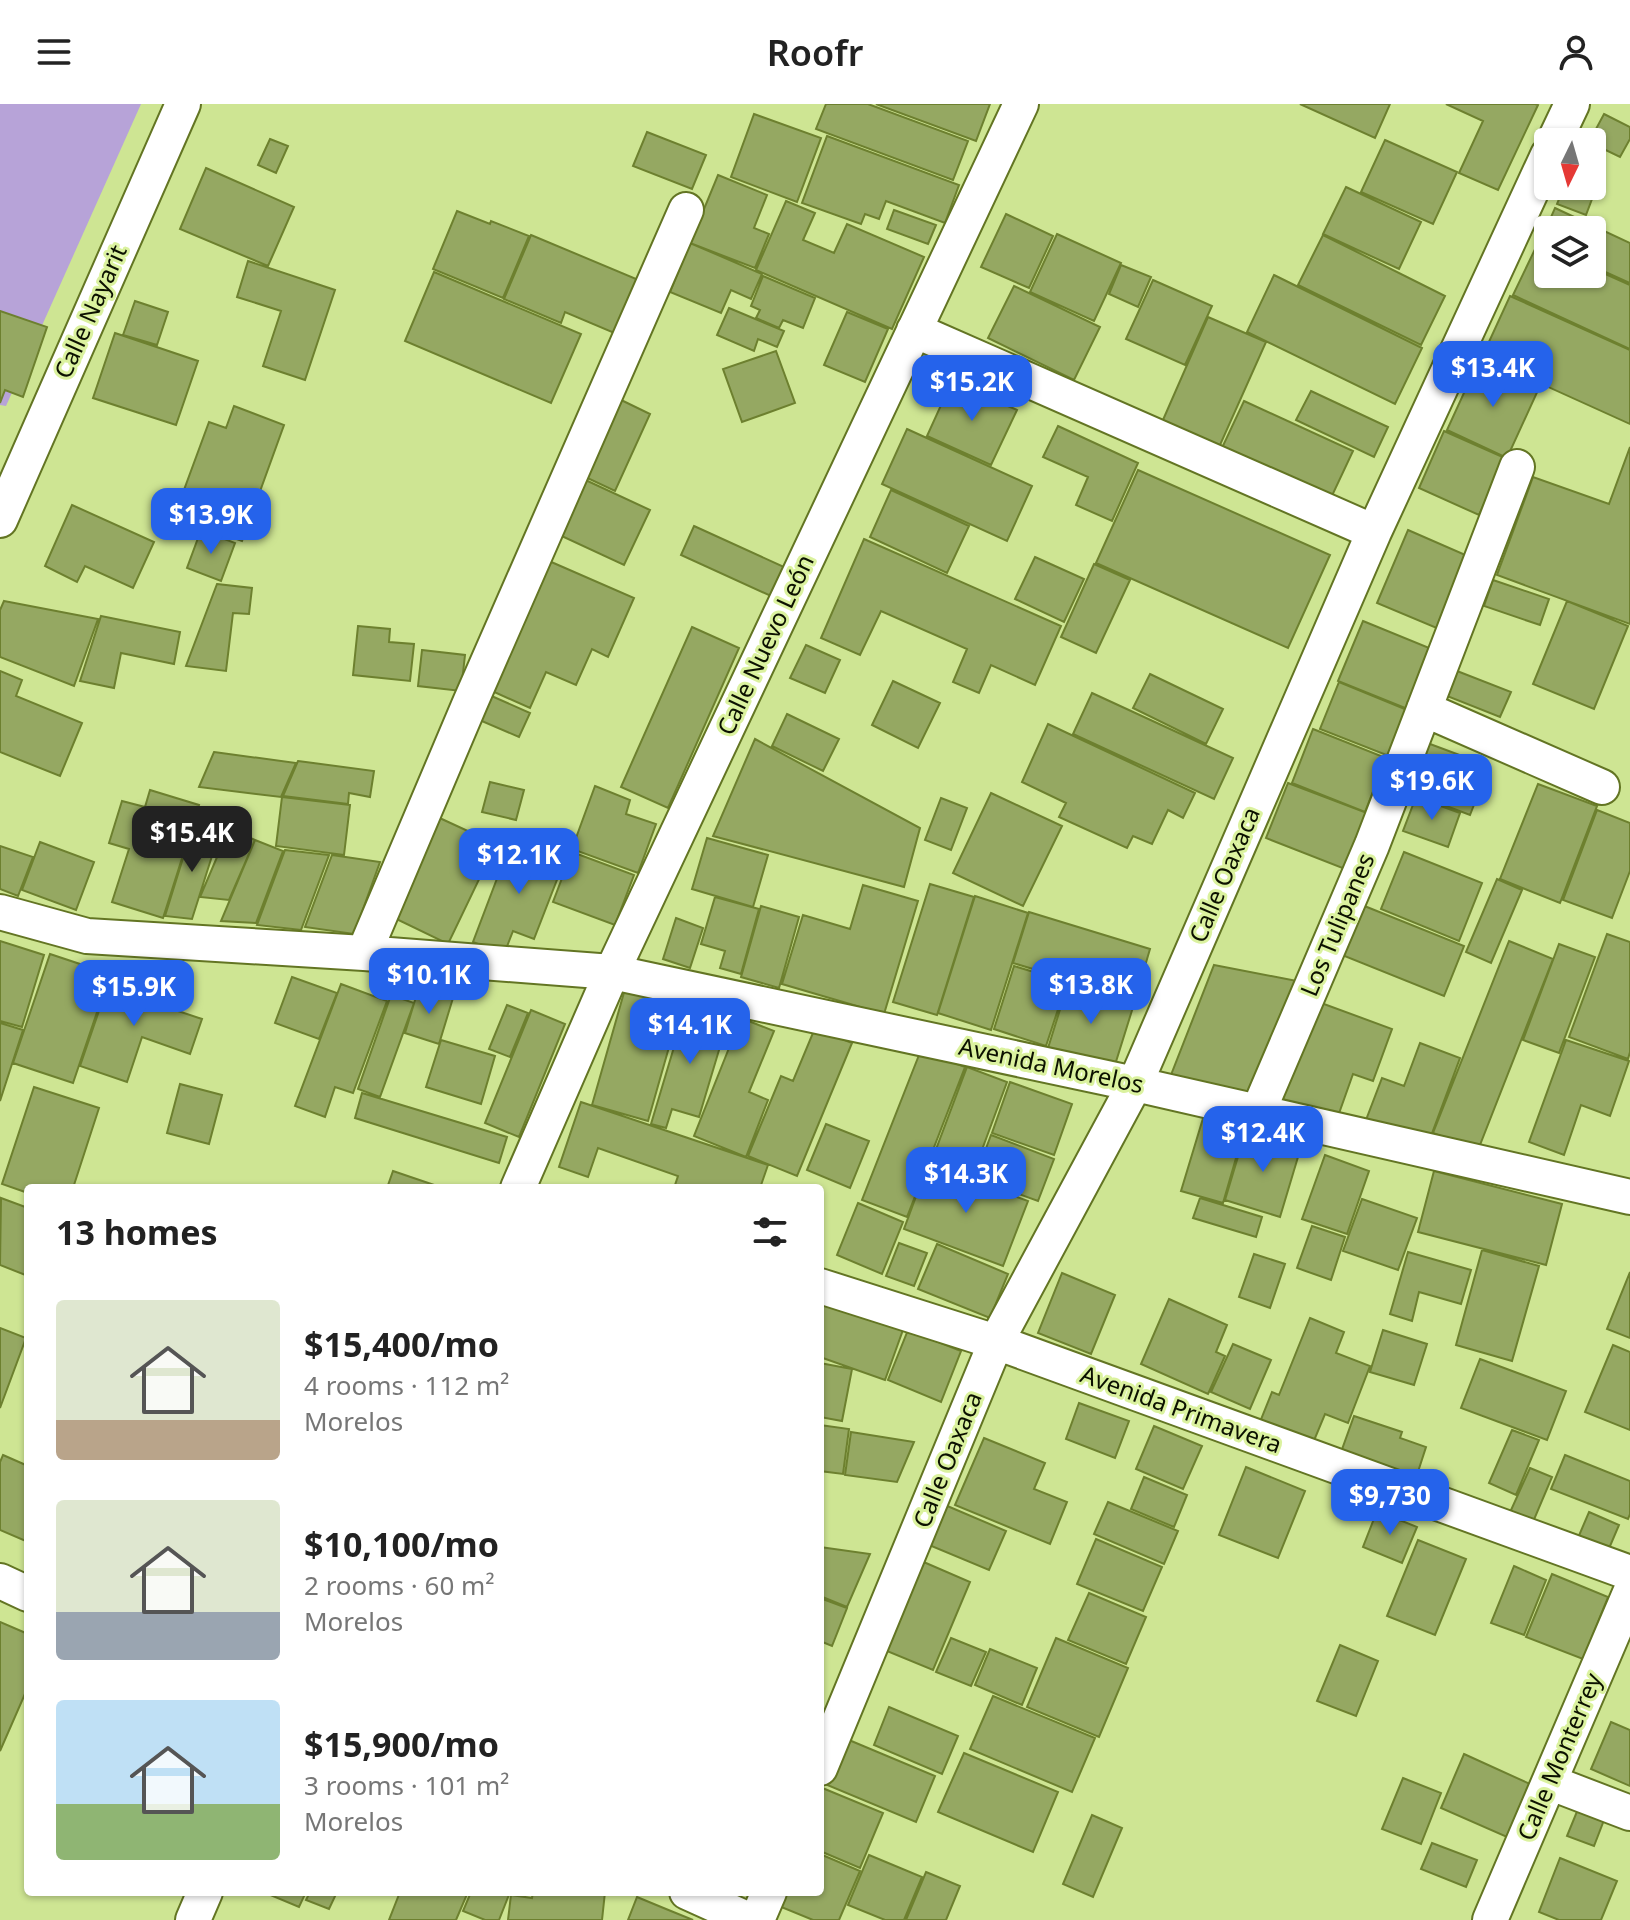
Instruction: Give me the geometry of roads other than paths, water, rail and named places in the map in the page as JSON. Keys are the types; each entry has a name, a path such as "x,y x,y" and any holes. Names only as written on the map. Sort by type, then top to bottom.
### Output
{"street":[{"name":"Calle Nayarit","path":"0,520 183,104"},
{"name":"Calle Nuevo León","path":"520,1184 612,972 1021,104"},
{"path":"1561,128 1572,104"},
{"name":"Calle Oaxaca","path":"824,1758 996,1342 1135,1084 1374,532 1534,185"},
{"path":"364,953 686,210"},
{"path":"914,330 1374,532"},
{"name":"Los Tulipanes","path":"1258,1112 1372,845 1517,467"},
{"path":"1424,709 1602,787"},
{"name":"Avenida Morelos","path":"0,912 87,936 612,972 1135,1084 1630,1197"},
{"name":"Avenida Primavera","path":"824,1287 996,1342 1630,1573"},
{"path":"0,1581 24,1592"},
{"name":"Calle Monterrey","path":"1490,1920 1630,1593"},
{"path":"1549,1782 1630,1813"},
{"path":"193,1920 203,1896"},
{"path":"696,1896 749,1920"},
{"path":"757,1920 767,1896"}]}
